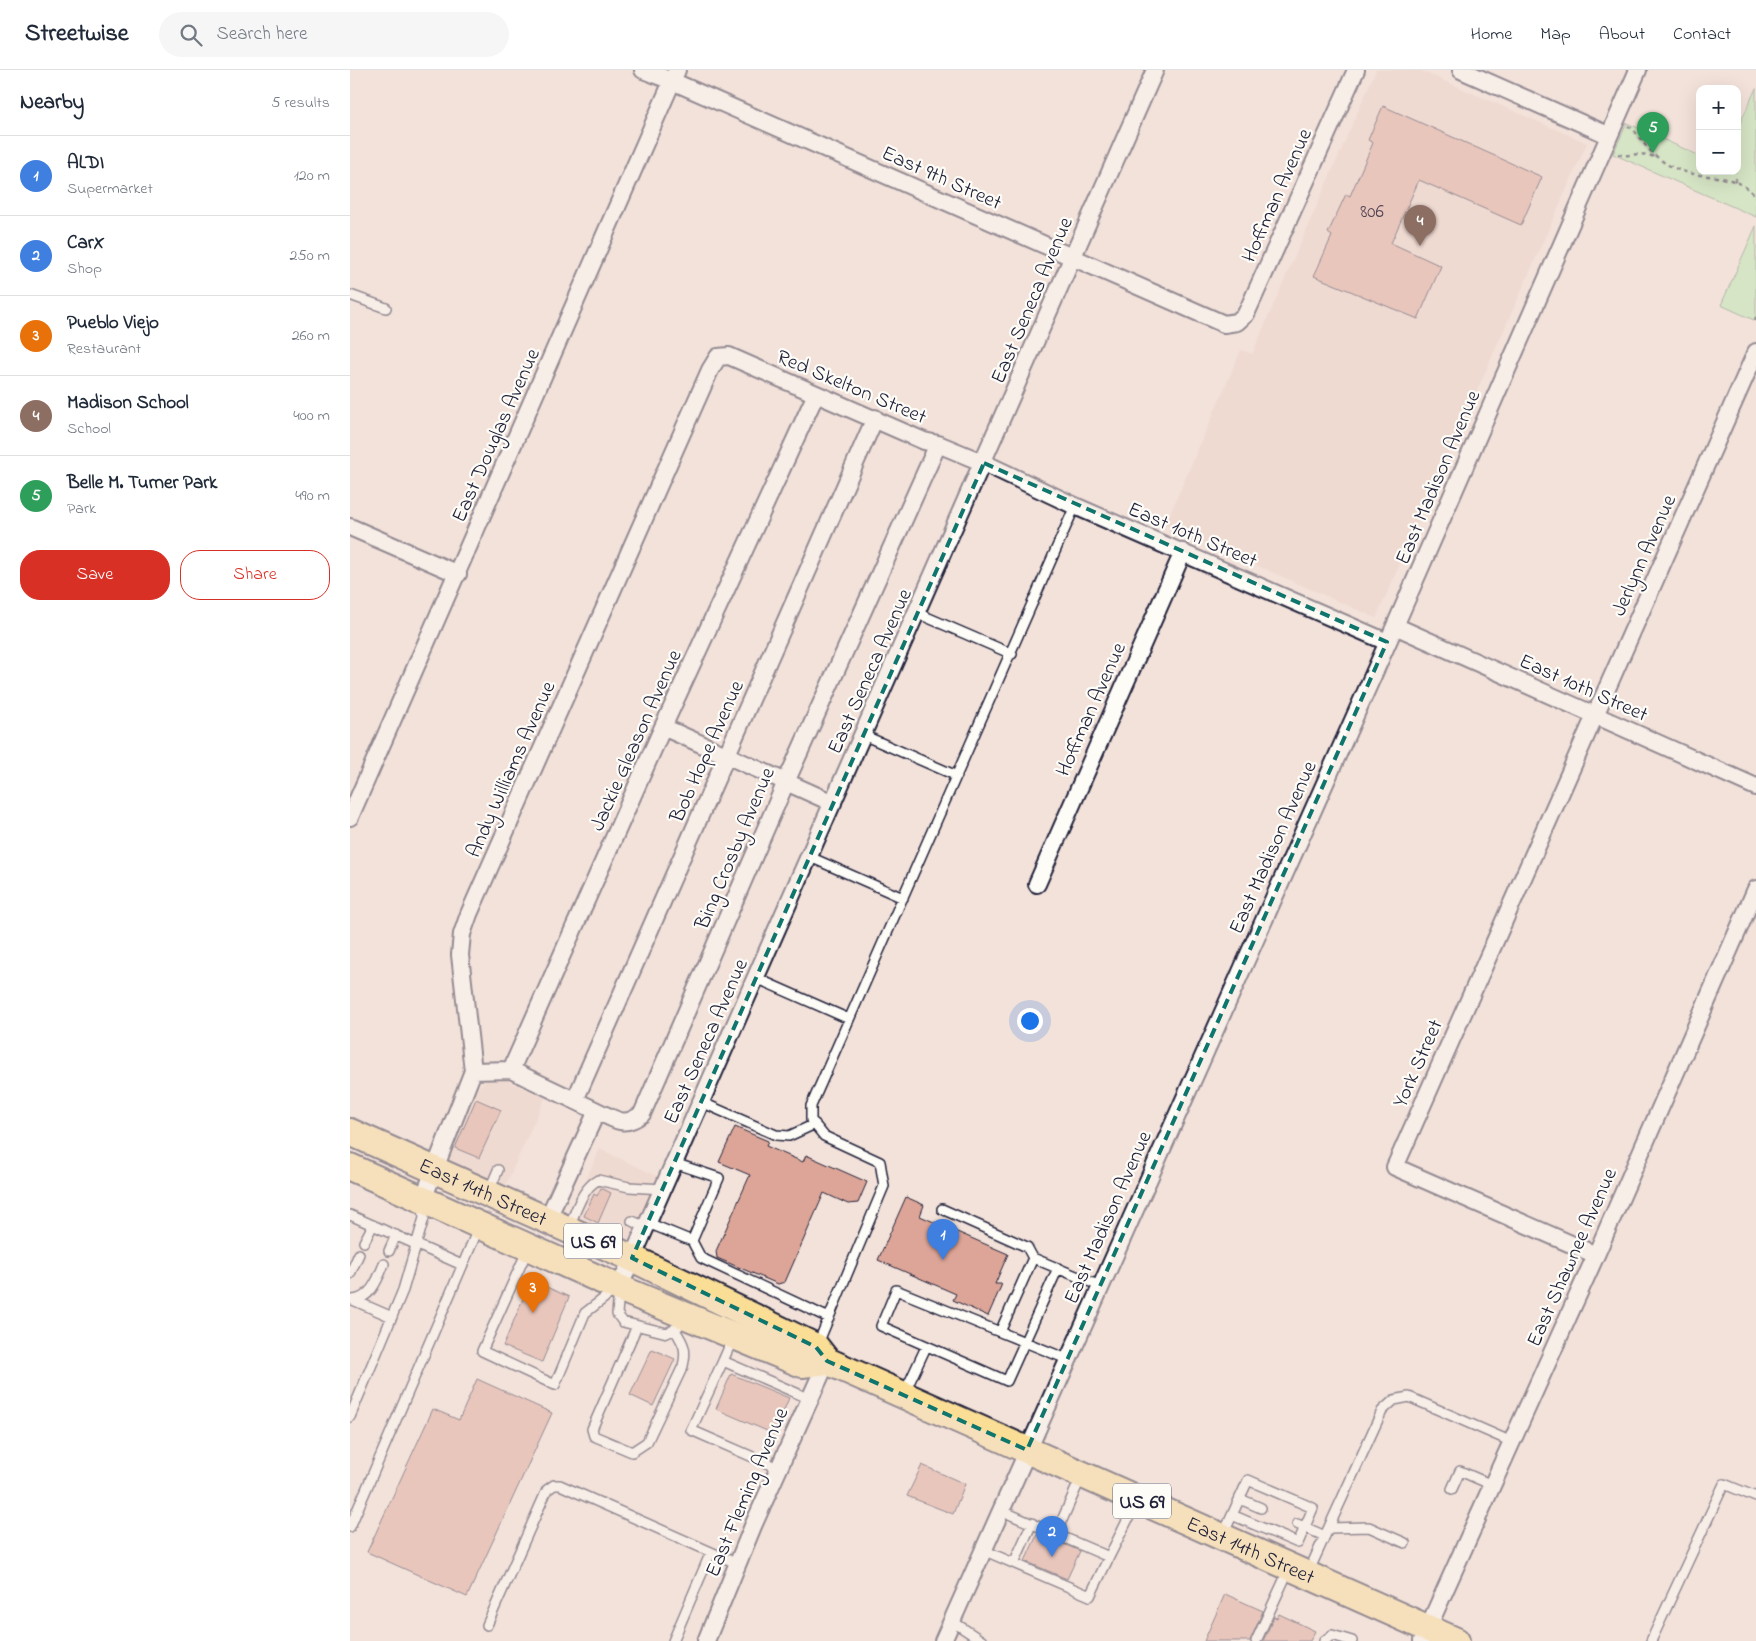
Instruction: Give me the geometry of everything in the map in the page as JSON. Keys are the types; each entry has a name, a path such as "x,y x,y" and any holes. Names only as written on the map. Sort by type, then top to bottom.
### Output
{"main road":[{"name":"East 14th Street","path":"350,1132 632,1258 903,1395 1138,1499 1227,1526 1299,1570 1425,1634 1456,1641"},
{"name":"East 14th Street","path":"350,1167 619,1288 680,1322 734,1335 802,1364 822,1354"}],"street":[{"name":"East 9th Street","path":"643,70 675,75 1072,257 1224,324"},
{"name":"East Seneca Avenue","path":"619,1288 632,1258 642,1224 674,1163 984,463 1155,70"},
{"name":"Hoffman Avenue","path":"1224,324 1237,322 1246,314 1356,70"},
{"path":"1461,70 1609,134"},
{"name":"East Madison Avenue","path":"943,1641 1395,626 1638,70"},
{"name":"East Douglas Avenue","path":"350,817 675,75"},
{"name":"Jerlynn Avenue","path":"1567,774 1756,352"},
{"name":"Red Skelton Street","path":"710,370 718,357 729,356 924,441 938,444 984,463"},
{"name":"Andy Williams Avenue","path":"423,1199 473,1071 460,955 462,934 469,914 710,370"},
{"name":"Jackie Gleason Avenue","path":"511,1070 663,727 816,394"},
{"name":"Bob Hope Avenue","path":"575,1100 874,418"},
{"name":"Bing Crosby Avenue","path":"597,1111 621,1122 630,1123 642,1114 786,782 938,444"},
{"name":"East 10th Street","path":"984,463 1075,506 1387,642"},
{"path":"350,527 458,574"},
{"name":"Hoffman Avenue","path":"1037,884 1183,552"},
{"name":"East 10th Street","path":"1395,626 1756,787"},
{"path":"663,727 833,803"},
{"name":"York Street","path":"1567,774 1395,1167 1596,1255"},
{"name":"East Shawnee Avenue","path":"1425,1634 1596,1255 1756,889"},
{"path":"473,1071 511,1070 597,1111 558,1225"},
{"name":"East Fleming Avenue","path":"706,1641 778,1468 810,1399 822,1354"}],"lane":[{"path":"350,296 386,308"},
{"path":"822,1354 829,1318 884,1186 880,1162 824,1136 811,1120 811,1106 956,776 1012,654 1075,506"},
{"path":"917,613 1012,654"},
{"path":"863,735 956,776"},
{"path":"810,857 903,898"},
{"path":"756,978 849,1019"},
{"path":"701,1102 776,1135 789,1136 815,1124"},
{"path":"674,1163 719,1178 692,1241"},
{"path":"488,1193 498,1170"},
{"path":"558,1225 591,1183 598,1180 637,1188 662,1189"},
{"path":"633,1197 637,1188"},
{"path":"350,1417 403,1290 424,1218 423,1199"},
{"path":"942,1208 1027,1247 1033,1258 1100,1286"},
{"path":"350,1215 462,1266"},
{"path":"642,1224 692,1241 701,1258 829,1318"},
{"path":"364,1242 373,1225"},
{"path":"350,1527 480,1225"},
{"path":"389,1252 396,1236"},
{"path":"529,1247 482,1351 555,1385 585,1313 619,1288"},
{"path":"350,1274 359,1254"},
{"path":"1000,1332 1033,1258"},
{"path":"352,1300 368,1293 373,1288 384,1264"},
{"path":"1058,1268 1024,1342 1007,1381 881,1326 896,1290 1024,1342 1067,1359"},
{"path":"619,1288 616,1314 624,1322 668,1334 680,1322"},
{"path":"352,1300 392,1317"},
{"path":"637,1326 592,1429 594,1436 632,1452 647,1442 684,1366 686,1353 680,1322"},
{"path":"734,1335 691,1430 778,1468"},
{"path":"903,1395 926,1346"},
{"path":"723,1361 810,1399"},
{"path":"1256,1641 1299,1570 1327,1532 1382,1412 1394,1400 1409,1397 1512,1442"},
{"path":"1452,1489 1460,1471 1492,1485"},
{"path":"1056,1534 1082,1474"},
{"path":"1248,1480 1313,1508 1301,1526 1298,1544 1227,1526 1248,1480"},
{"path":"1652,1641 1724,1484 1756,1497"},
{"path":"487,1625 548,1490 554,1485 560,1485 738,1564"},
{"path":"1240,1498 1261,1508"},
{"path":"983,1550 1090,1596 1138,1499"},
{"path":"1000,1510 1109,1557"},
{"path":"1014,1563 1032,1523"},
{"path":"1301,1526 1327,1532 1369,1527 1405,1543"},
{"path":"673,1641 712,1552"},
{"path":"952,1621 982,1641"},
{"path":"1324,1641 1332,1634 1352,1641"}],"path":[{"path":"1662,160 1642,153 1623,156 1609,134 1635,130 1640,140 1662,160 1678,170 1721,176 1744,187 1756,198"},
{"path":"1735,182 1738,176"}],"highlighted area":[{"path":"984,463 1387,642 1027,1450 827,1361 816,1347 632,1258"}],"shaded area":[{"path":"1376,70 1419,70 1587,143 1376,618 1165,525 1241,350 1252,354"},
{"path":"501,1078 545,1098 503,1191 452,1166 449,1158 450,1149 478,1087 486,1080"},
{"path":"600,1149 659,1177 634,1234 625,1241 567,1220"}],"green space":[{"path":"1756,88 1756,217 1613,154 1627,123 1696,154 1696,175 1741,175 1741,121"},
{"path":"1756,226 1756,321 1721,305"}],"building":[{"path":"1383,106 1542,177 1521,225 1419,180 1391,243 1441,266 1418,319 1314,276 1332,236 1328,233 1346,194 1350,196 1373,143 1368,140"},
{"path":"476,1099 501,1110 479,1158 455,1148"},
{"path":"735,1127 768,1141 766,1146 803,1162 806,1155 867,1182 858,1203 848,1204 824,1193 785,1282 778,1284 717,1258 716,1251 750,1175 719,1162"},
{"path":"601,1188 611,1193 598,1223 584,1216 594,1194 597,1196"},
{"path":"906,1197 924,1205 920,1216 1008,1254 995,1284 1002,1284 988,1316 953,1300 956,1294 878,1260"},
{"path":"531,1280 569,1297 542,1362 503,1346"},
{"path":"652,1349 675,1359 653,1406 630,1395"},
{"path":"731,1374 789,1398 774,1434 716,1409"},
{"path":"477,1379 552,1413 467,1597 367,1552 433,1409 459,1420"},
{"path":"922,1465 965,1484 953,1514 907,1496"},
{"path":"1038,1533 1080,1551 1067,1579 1025,1561"},
{"path":"1225,1594 1263,1611 1250,1641 1204,1641"},
{"path":"1279,1614 1315,1631 1310,1641 1263,1641 1274,1617 1277,1618"}],"place":[{"name":"Belle M. Turner Park","path":"1653,153"},
{"name":"Madison School","path":"1420,246"},
{"name":"ALDI","path":"943,1260"},
{"name":"Pueblo Viejo","path":"533,1313"},
{"name":"CarX","path":"1052,1557"}]}
